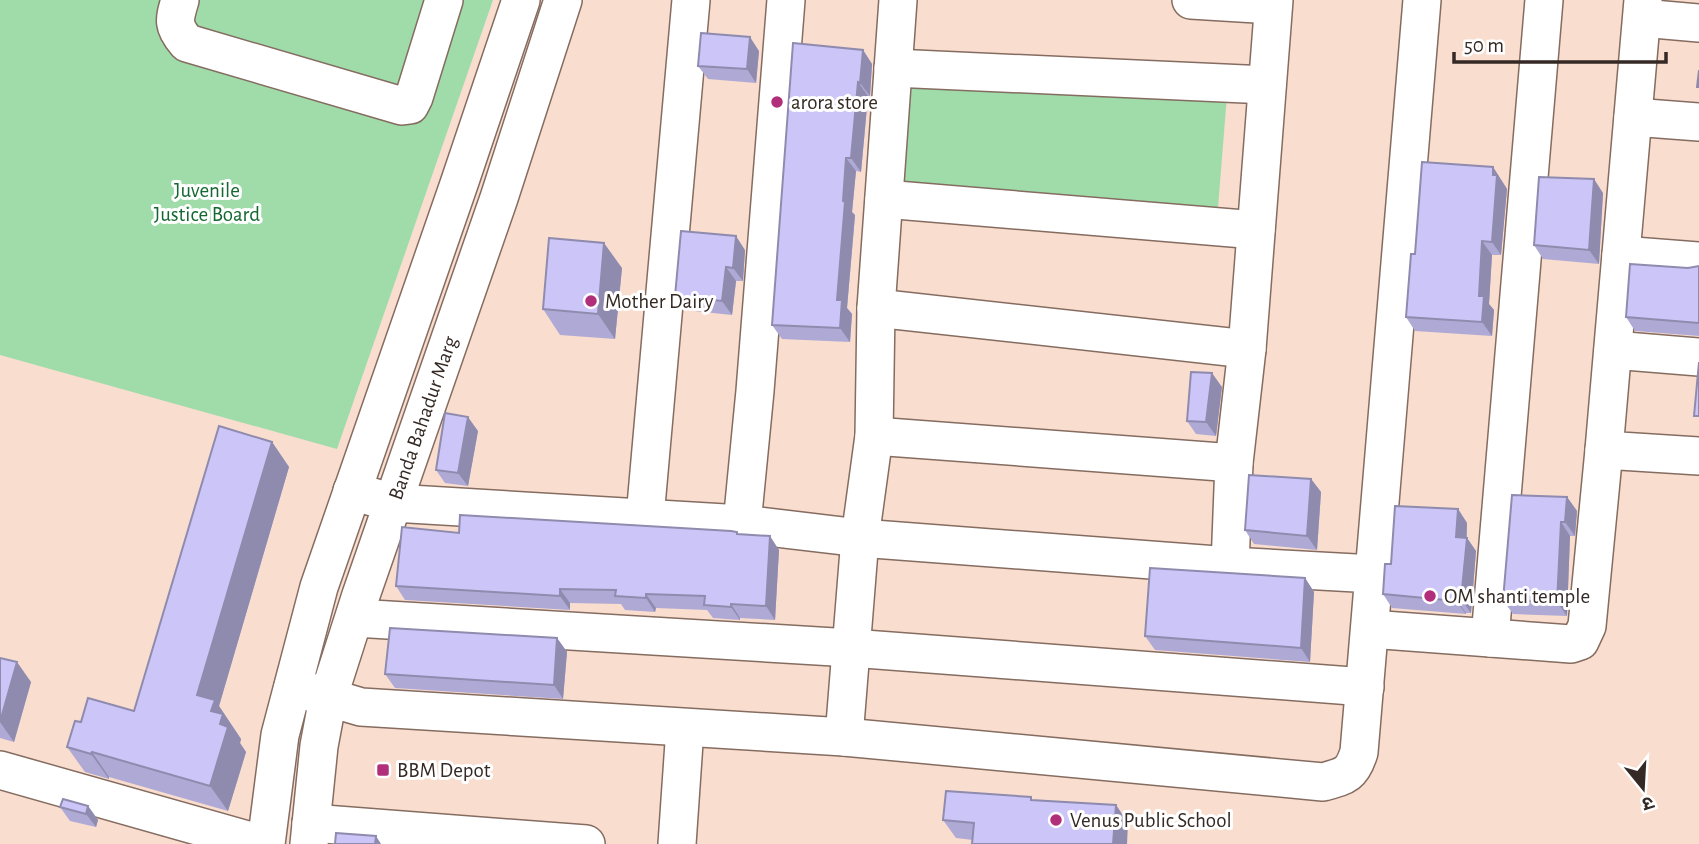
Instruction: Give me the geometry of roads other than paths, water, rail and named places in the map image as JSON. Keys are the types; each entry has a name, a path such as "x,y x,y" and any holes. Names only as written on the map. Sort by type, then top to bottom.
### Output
{"street":[{"path":"180,0 175,18 177,31 187,43 401,106 410,105 414,97 444,0"},
{"name":"Banda Bahadur Marg","path":"264,844 280,735 319,587 460,184 521,0"},
{"name":"Banda Bahadur Marg","path":"310,833 319,746 328,698 499,198 563,0"},
{"path":"645,517 691,0"},
{"path":"742,524 786,0"},
{"path":"844,737 859,538 874,436 876,308 898,0"},
{"path":"1191,0 1273,3 1247,349 1234,464 1230,566"},
{"path":"293,687 360,707 844,737 1323,782 1342,777 1354,768 1359,752 1422,0"},
{"path":"1490,638 1544,0"},
{"path":"1370,629 1571,644 1580,641 1584,635 1604,450 1643,9 1699,23"},
{"path":"893,68 1267,85"},
{"path":"1633,117 1699,122"},
{"path":"884,200 1256,230"},
{"path":"1621,256 1699,261"},
{"path":"876,308 1247,349"},
{"path":"1613,350 1699,357"},
{"path":"874,436 1234,464"},
{"path":"1604,450 1699,456"},
{"path":"352,491 393,503 645,517 742,524 859,538 1230,566 1374,573"},
{"path":"355,618 851,648 1365,687"},
{"path":"677,844 685,728"},
{"path":"0,770 264,844"},
{"path":"310,833 586,844"}],"place":[{"name":"arora store","path":"777,102"},
{"name":"Mother Dairy","path":"591,301"},
{"name":"OM shanti temple","path":"1430,596"},
{"name":"BBM Depot","path":"383,770"},
{"name":"Venus Public School","path":"1056,820"}],"park label":[{"name":"Juvenile Justice Board","path":"207,202"}]}
